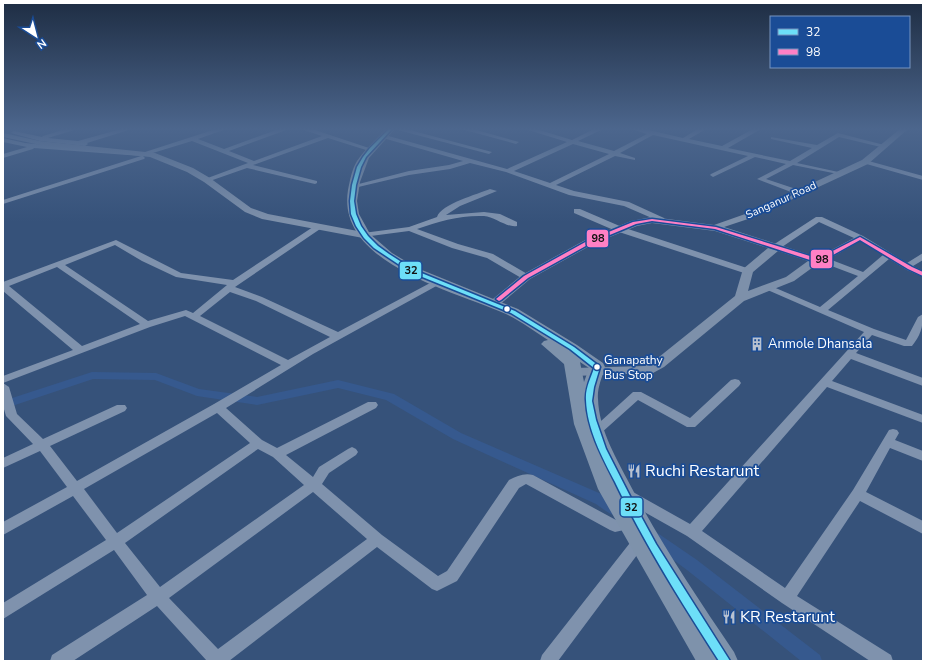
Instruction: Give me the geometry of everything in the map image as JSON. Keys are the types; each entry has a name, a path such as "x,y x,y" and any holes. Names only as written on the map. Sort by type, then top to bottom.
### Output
{"highway":[{"path":"358,160 353,167 345,195 346,212 358,234 374,251 407,273 435,284 544,334 572,362 583,424 626,514 710,661"},
{"path":"358,234 358,228 351,204 354,186 363,160"},
{"path":"358,234 397,262 412,270 494,303 544,334 592,361 598,367 589,385 589,402 596,431 626,514 665,565 725,661"}],"main road":[{"path":"164,160 190,170 208,180 216,188 248,210 286,222 358,234"},
{"name":"Sanganur Road","path":"716,228 722,224 751,215 841,174 867,160"},
{"name":"Sanganur Road","path":"494,303 526,277 591,241 635,223 661,220 716,228 818,259"},
{"path":"740,298 746,280 747,271 776,247"},
{"path":"574,372 648,370 659,364 740,298 790,279 818,259"}],"street":[{"path":"3,202 131,160"},
{"path":"242,160 252,165 315,182"},
{"path":"208,180 265,160"},
{"path":"354,186 409,172 450,167 472,160 549,186 626,204 661,220"},
{"path":"508,171 533,160"},
{"path":"549,186 603,160"},
{"path":"713,175 745,160"},
{"path":"778,160 841,174"},
{"path":"797,160 760,179 798,193"},
{"path":"864,162 922,176"},
{"path":"441,218 441,215 448,209 493,191"},
{"path":"577,211 619,229 747,271"},
{"path":"358,234 410,229 441,218 484,214 497,216 514,224"},
{"path":"776,247 819,219 860,238 923,274"},
{"path":"193,317 232,286 319,227"},
{"path":"410,229 455,246 490,256 526,277"},
{"path":"818,259 860,238"},
{"path":"81,351 3,285 116,242 145,259 179,275 232,286 337,336"},
{"path":"821,311 888,255"},
{"path":"908,266 923,256"},
{"path":"818,259 864,275"},
{"path":"58,264 148,325"},
{"path":"3,529 219,407 288,364 337,336 371,320 435,284"},
{"path":"768,288 870,331 908,344 913,338 923,317"},
{"path":"288,364 186,313 148,325 81,351 3,386 12,416 42,446 158,597 217,661 377,539"},
{"path":"692,532 848,354 870,331"},
{"path":"848,354 923,382"},
{"path":"825,382 923,419"},
{"path":"596,431 637,395 691,424 735,383"},
{"path":"277,454 372,405"},
{"path":"219,407 258,443 277,454 377,539 437,584 452,576 514,484 520,480 528,479 615,526 626,514"},
{"path":"3,463 121,408"},
{"path":"787,598 858,494 891,438 923,456"},
{"path":"3,612 115,542 258,443"},
{"path":"58,661 158,597 314,485 324,470 352,452"},
{"path":"858,494 923,528"},
{"path":"626,514 692,532 787,598 885,661"},
{"path":"548,661 626,514"}],"waterway":[{"path":"3,405 92,375 156,377 197,392 257,401 338,384 390,397 457,436 601,500 617,511"},
{"path":"654,538 692,565 814,661"}],"transit line":[{"name":"32","path":"363,160 354,185 352,201 353,214 358,226 376,247 412,271 513,312 572,348 597,367 590,387 589,401 592,420 602,449 653,547 725,661"},
{"name":"98","path":"499,299 526,277 591,241 635,223 652,220 716,228 813,259 822,259 860,238 910,268 923,274"}],"place":[{"name":"Anmole Dhansala","path":"757,344"},
{"name":"Ganapathy Bus Stop","path":"597,367"},
{"name":"Ruchi Restarunt","path":"634,471"},
{"name":"KR Restarunt","path":"729,617"}]}
